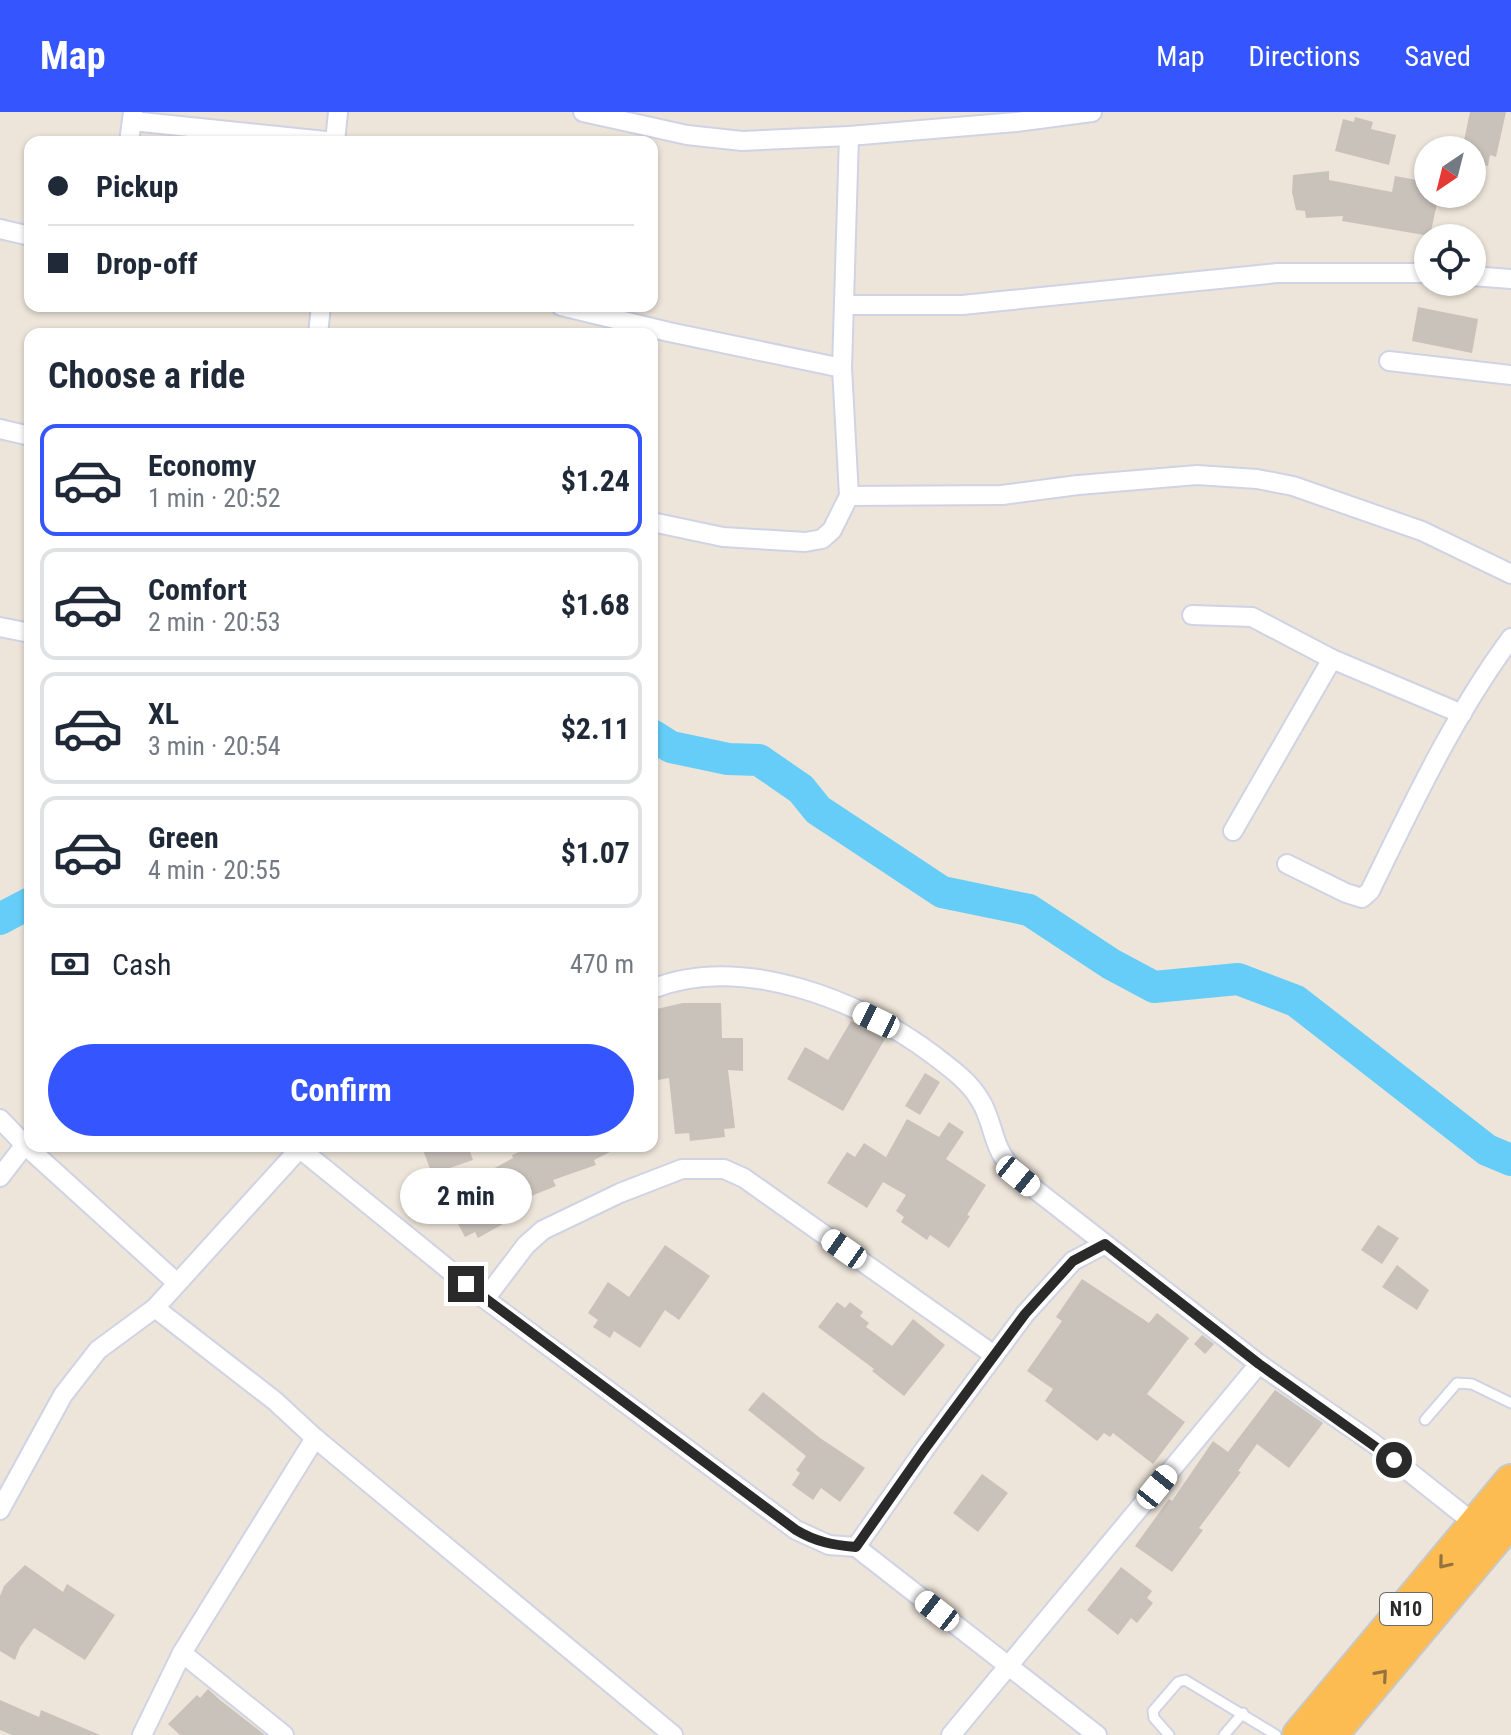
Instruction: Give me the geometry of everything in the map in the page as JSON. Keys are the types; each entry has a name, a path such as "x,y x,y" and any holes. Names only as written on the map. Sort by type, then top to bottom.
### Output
{"highway":[{"name":"N10","path":"1299,1735 1511,1481"},
{"name":"N10","path":"1331,1735 1511,1520"}],"street":[{"path":"336,136 338,112"},
{"path":"583,112 687,135 742,141 849,136 1016,122 1092,112"},
{"path":"130,136 133,116 288,136"},
{"path":"658,523 723,537 805,542 822,539 832,530 849,496 842,368 849,136"},
{"path":"0,229 24,235"},
{"path":"845,305 962,305 1278,273 1414,273"},
{"path":"1486,277 1511,279"},
{"path":"586,312 652,328"},
{"path":"658,329 842,368"},
{"path":"1389,361 1511,375"},
{"path":"0,429 24,435"},
{"path":"849,496 1002,495 1197,475 1257,479 1293,486 1422,531 1511,574"},
{"path":"1192,615 1252,617 1332,659 1462,714"},
{"path":"0,627 24,632"},
{"path":"1287,864 1346,893 1362,898 1370,891 1462,714 1511,638"},
{"path":"1233,831 1332,659"},
{"path":"658,986 713,978 774,981 823,994 903,1033 957,1074 980,1100 1000,1152 1018,1176 1259,1364 1373,1443 1475,1524"},
{"path":"0,1119 24,1139"},
{"path":"0,1177 24,1145"},
{"path":"39,1152 177,1283"},
{"path":"0,1510 63,1395 98,1350 155,1308 296,1152"},
{"path":"307,1152 485,1299 796,1530 829,1545 856,1547 1097,1735"},
{"path":"485,1299 526,1245 543,1230 620,1193 682,1169 724,1169 744,1178 994,1355"},
{"path":"856,1547 1025,1314 1073,1261 1105,1244"},
{"path":"155,1308 275,1401 315,1438 673,1735"},
{"path":"951,1735 1259,1364"},
{"path":"142,1735 182,1653 315,1438"},
{"path":"182,1653 284,1735"}],"lane":[{"path":"1425,1420 1457,1383 1472,1384 1511,1403"},
{"path":"1169,1735 1154,1718 1153,1711 1178,1682 1185,1680 1276,1735"},
{"path":"1224,1735 1243,1713"}],"building":[{"path":"1470,112 1506,112 1496,157 1490,155 1488,166 1486,136 1465,136"},
{"path":"1355,117 1373,122 1371,129 1396,135 1389,165 1335,151 1343,119 1354,122"},
{"path":"1329,171 1329,180 1392,192 1395,176 1414,179 1414,208 1436,208 1433,224 1414,224 1414,233 1342,221 1343,216 1306,218 1305,211 1296,210 1292,192 1293,175"},
{"path":"1418,307 1478,319 1472,353 1412,341"},
{"path":"683,1003 721,1003 722,1038 743,1038 743,1071 728,1070 735,1128 724,1129 725,1137 690,1141 689,1133 675,1134 669,1078 658,1080 658,1009"},
{"path":"851,1021 885,1039 843,1111 787,1079 805,1047 828,1060"},
{"path":"925,1073 940,1082 920,1115 905,1106"},
{"path":"907,1119 939,1137 949,1122 964,1132 946,1159 986,1185 949,1248 930,1235 927,1240 901,1222 904,1217 896,1211 906,1195 883,1182 867,1208 827,1183 847,1152 855,1157 864,1143 886,1157"},
{"path":"424,1152 470,1152 473,1160 432,1174"},
{"path":"519,1152 610,1152 594,1160 596,1165 553,1180 556,1186 514,1203 517,1209 507,1215 510,1220 478,1238 475,1232 465,1237 443,1196 513,1158 512,1155"},
{"path":"1378,1225 1399,1238 1382,1264 1361,1250"},
{"path":"665,1245 710,1276 679,1320 665,1310 640,1348 614,1331 610,1338 593,1327 598,1320 588,1313 608,1282 629,1297"},
{"path":"1397,1265 1429,1290 1417,1310 1382,1287"},
{"path":"1082,1279 1149,1323 1157,1313 1189,1338 1147,1394 1185,1422 1153,1464 1113,1433 1110,1437 1104,1433 1097,1441 1045,1401 1053,1389 1027,1371 1062,1321 1056,1317"},
{"path":"837,1302 845,1308 850,1302 863,1312 860,1316 869,1323 866,1327 892,1346 913,1319 945,1345 904,1396 818,1327"},
{"path":"1202,1335 1214,1344 1205,1354 1194,1344"},
{"path":"1275,1390 1323,1423 1289,1468 1257,1444 1238,1471 1241,1472 1199,1528 1203,1530 1172,1572 1135,1546 1169,1499 1172,1501 1213,1441 1228,1452"},
{"path":"763,1392 820,1438 865,1468 840,1502 821,1488 813,1500 792,1485 800,1473 796,1470 806,1456 748,1410"},
{"path":"982,1474 1008,1493 978,1532 953,1513"},
{"path":"25,1565 63,1592 67,1584 115,1615 85,1660 34,1628 15,1660 0,1651 0,1596 4,1586"},
{"path":"1121,1567 1152,1591 1147,1598 1153,1603 1137,1623 1131,1618 1118,1635 1087,1610"},
{"path":"208,1689 265,1735 180,1735 168,1724 197,1695 200,1698"},
{"path":"0,1700 39,1717 41,1710 100,1735 12,1735 0,1730"}],"waterway":[{"path":"658,739 671,747 728,759 759,760 801,789 818,810 942,892 1029,910 1111,964 1154,987 1238,979 1296,1001 1487,1150 1511,1160"},
{"path":"0,919 24,906"}],"route":[{"path":"466,1284 796,1530 829,1545 856,1547 1025,1314 1073,1261 1105,1244 1259,1364 1394,1460"}]}
